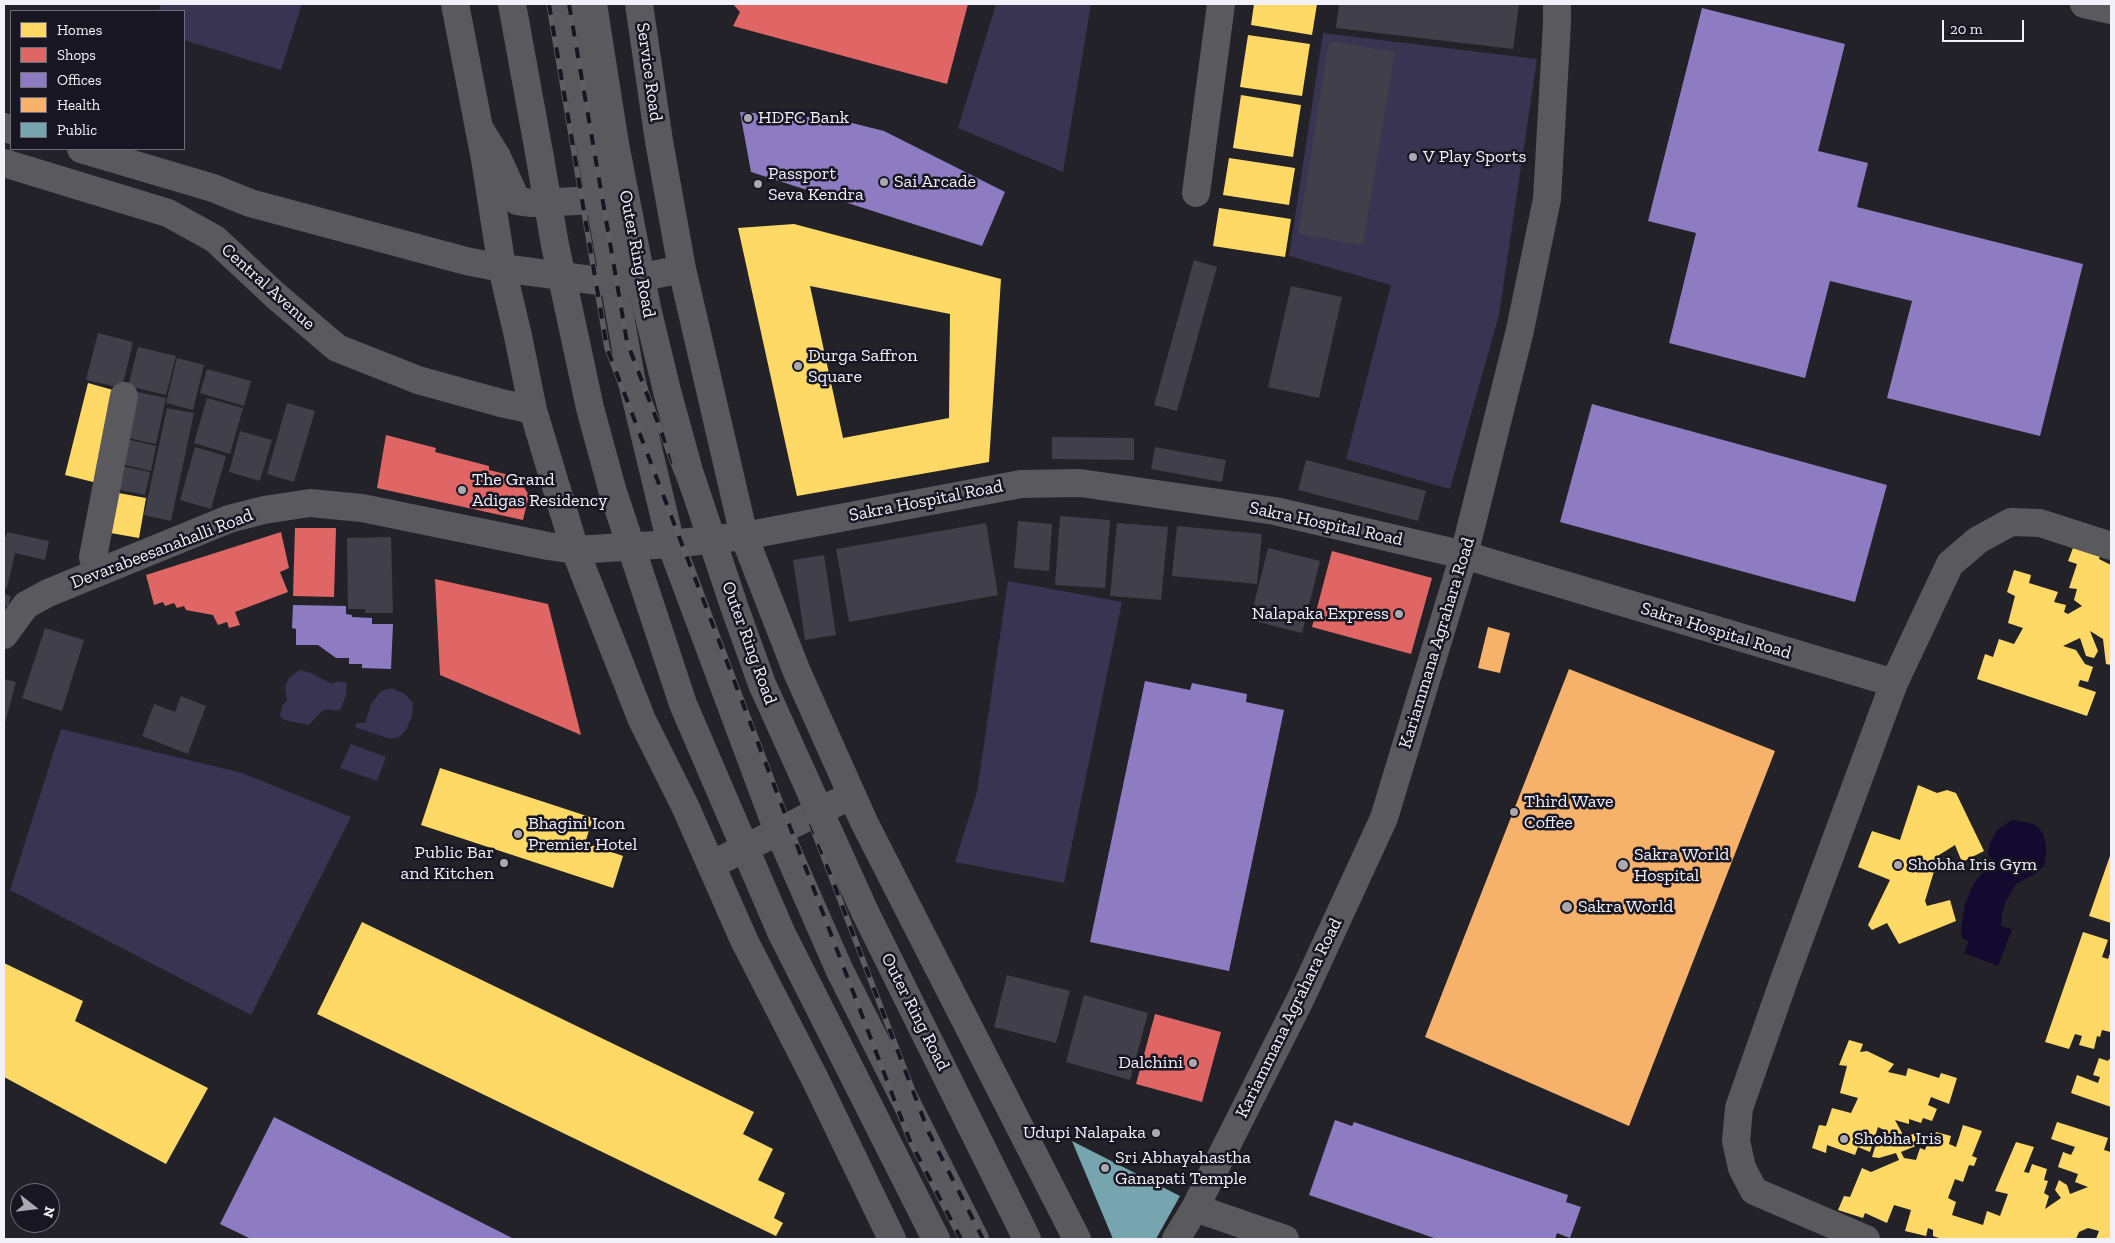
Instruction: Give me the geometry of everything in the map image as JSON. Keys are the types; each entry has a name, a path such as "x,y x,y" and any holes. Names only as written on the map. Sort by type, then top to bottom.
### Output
{"highway":[{"path":"512,4 555,245 590,408 612,489 683,704 782,932 936,1239"},
{"path":"565,4 631,378 671,544 779,832 839,969 975,1239"},
{"name":"Outer Ring Road","path":"594,4 615,144 647,308 689,470 734,606 762,684 865,912 1027,1239"},
{"path":"479,128 497,157 517,201 532,203 599,200"}],"street":[{"path":"454,4 479,128 502,268 532,410 574,550 642,720 685,806 744,940 815,1079 892,1239"},
{"name":"Service Road","path":"640,4 659,141 682,270 744,536 797,672 852,795 923,940 1078,1239"},
{"path":"1196,193 1221,4"},
{"name":"Kariammana Agrahara Road","path":"1176,1239 1195,1208 1301,998 1384,818 1464,555 1520,330 1547,199 1557,4"},
{"path":"2084,4 2111,10"},
{"path":"84,150 213,188 250,203 466,261 502,268 614,283 682,270"},
{"name":"Central Avenue","path":"4,163 168,213 215,238 276,296 337,348 418,380 501,404 532,410"},
{"path":"97,572 93,557 124,396"},
{"name":"Sakra Hospital Road","path":"671,544 744,536 1021,484 1080,482 1275,511 1464,555 1894,683"},
{"name":"Devarabeesanahalli Road","path":"4,635 26,605 48,593 229,519 264,510 310,503 362,508 574,550 671,544"},
{"path":"1866,1239 1754,1191 1742,1168 1736,1141 1739,1108 1784,980 1894,683 1950,564 1978,540 2011,522 2040,523 2111,546"},
{"path":"711,865 852,795"},
{"path":"1195,1208 1285,1239"}],"shaded area":[{"path":"161,4 302,4 281,70 185,40 185,10 159,10"},
{"path":"996,4 1091,4 1063,172 958,128"},
{"name":"V Play Sports","path":"1323,33 1537,59 1499,315 1450,489 1346,459 1391,285 1289,256"},
{"path":"1008,581 1122,602 1064,883 955,862 977,792"},
{"path":"299,670 311,673 332,684 338,681 347,683 346,695 341,709 336,711 327,709 321,712 309,725 284,720 280,715 282,706 287,700 285,687 289,678"},
{"path":"392,688 405,694 413,703 412,716 406,730 399,737 390,739 355,727 356,723 365,723 371,704 381,691"},
{"path":"61,729 242,773 351,817 251,1015 10,890"},
{"path":"351,744 386,757 377,781 340,768"},
{"path":"2012,820 2031,823 2038,827 2043,834 2046,844 2046,854 2044,866 2035,874 2016,884 2006,901 2002,913 2001,926 2012,929 1998,966 1964,953 1969,941 1962,938 1961,930 1965,904 1971,889 1992,862 1988,853 1990,843 1996,831"}],"building: Homes":[{"path":"1254,4 1317,4 1312,35 1251,25"},
{"path":"1248,35 1310,44 1302,96 1240,87"},
{"path":"1241,95 1301,105 1293,157 1233,148"},
{"path":"1229,158 1295,168 1289,205 1223,195"},
{"path":"1219,208 1291,219 1285,257 1213,246"},
{"name":"Durga Saffron Square","path":"794,224 1001,279 989,462 797,496 738,228","holes":["810,286 950,314 949,418 843,438"]},
{"path":"88,383 120,392 97,483 65,475"},
{"path":"113,492 146,498 139,538 105,532"},
{"path":"2076,540 2102,549 2099,559 2111,565 2111,665 2106,664 2103,639 2090,631 2098,651 2094,658 2086,656 2080,638 2063,646 2076,650 2085,664 2093,667 2088,682 2080,680 2078,686 2096,692 2087,716 1977,679 1985,654 1993,657 1999,639 2014,644 2023,628 2008,623 2015,596 2007,592 2014,570 2031,575 2029,583 2058,592 2054,602 2066,605 2064,612 2068,614 2082,606 2074,600 2077,589 2069,588 2077,564 2068,561"},
{"name":"Bhagini Icon Premier Hotel","path":"440,768 593,818 585,843 623,856 613,888 421,825"},
{"name":"Shobha Iris Gym","path":"1918,785 1937,793 1947,790 1956,793 1984,851 1962,862 1955,845 1939,855 1925,901 1927,906 1950,900 1956,921 1899,944 1887,923 1872,930 1868,925 1890,880 1858,867 1872,831 1900,840"},
{"path":"2111,853 2111,923 2089,916"},
{"path":"362,922 754,1112 743,1134 773,1149 758,1180 785,1193 774,1218 783,1223 776,1236 317,1014"},
{"path":"2083,932 2108,940 2102,957 2108,959 2111,950 2111,1029 2110,1032 2102,1030 2100,1037 2097,1036 2094,1049 2079,1045 2082,1036 2075,1034 2069,1049 2045,1042"},
{"path":"4,963 83,1001 75,1021 208,1088 166,1164 4,1077"},
{"name":"Shobha Iris","path":"1849,1040 1863,1044 1860,1052 1867,1051 1894,1064 1888,1072 1906,1076 1908,1068 1939,1078 1941,1073 1957,1078 1949,1104 1931,1097 1928,1105 1937,1109 1932,1121 1923,1118 1921,1123 1909,1119 1909,1124 1895,1120 1902,1133 1898,1140 1918,1132 1925,1135 1923,1143 1901,1152 1904,1158 1916,1160 1920,1148 1925,1150 1929,1139 1933,1140 1936,1132 1951,1136 1949,1144 1956,1147 1963,1125 1982,1131 1972,1156 1977,1158 1974,1166 1969,1165 1963,1182 1955,1179 1948,1198 1956,1202 1952,1215 1983,1225 1987,1211 2000,1216 2008,1194 1995,1191 2016,1142 2034,1147 2024,1172 2029,1173 2032,1164 2047,1169 2044,1180 2048,1181 2044,1193 2049,1196 2045,1209 2061,1198 2055,1190 2059,1180 2067,1185 2070,1194 2088,1187 2075,1182 2078,1174 2058,1167 2063,1152 2071,1155 2075,1147 2051,1139 2057,1122 2108,1138 2104,1150 2111,1152 2111,1239 2096,1239 2099,1231 2088,1228 2079,1232 2076,1239 1942,1239 1933,1236 1933,1230 1928,1228 1926,1236 1905,1231 1911,1210 1894,1205 1887,1223 1865,1213 1863,1218 1838,1210 1844,1196 1850,1197 1862,1168 1871,1172 1899,1160 1896,1153 1879,1158 1872,1157 1875,1147 1889,1140 1886,1131 1878,1127 1870,1152 1858,1147 1855,1155 1827,1145 1826,1153 1812,1148 1819,1125 1826,1126 1832,1108 1851,1113 1858,1098 1840,1093 1847,1066 1839,1065"},
{"path":"2099,1058 2111,1060 2111,1107 2071,1093 2077,1075 2098,1083 2100,1077 2093,1075"}],"building: Shops":[{"path":"733,4 968,4 947,84 733,26 740,12"},
{"path":"386,435 436,448 435,452 489,466 489,470 517,477 529,495 523,520 377,488"},
{"path":"295,528 336,528 334,597 293,596"},
{"path":"281,532 289,568 280,572 288,592 235,612 240,625 229,628 227,622 218,625 213,615 186,610 184,606 177,608 174,603 165,606 163,602 154,605 146,575"},
{"path":"1332,551 1432,578 1411,654 1312,627"},
{"path":"435,579 548,604 581,735 440,675"},
{"path":"1155,1014 1221,1032 1202,1102 1136,1084"}],"building: Offices":[{"path":"1702,8 1845,44 1818,151 1868,163 1857,207 2083,264 2040,436 1887,398 1912,301 1830,281 1805,378 1669,343 1696,233 1648,221"},
{"name":"Sai Arcade","path":"740,112 836,119 884,131 1005,192 982,246 751,172"},
{"path":"1592,404 1887,485 1855,602 1560,522"},
{"path":"293,605 346,606 346,614 352,615 352,617 372,618 372,624 393,624 391,669 362,668 362,664 349,664 349,658 336,658 318,645 296,645 296,629 292,628"},
{"path":"1145,681 1190,690 1192,683 1247,694 1246,702 1284,710 1229,971 1090,942"},
{"path":"274,1117 514,1239 251,1239 220,1224"},
{"path":"1335,1120 1352,1126 1354,1122 1568,1195 1566,1202 1581,1207 1570,1238 1557,1233 1555,1239 1437,1239 1309,1195"}],"building: Health":[{"path":"1488,627 1510,633 1500,673 1478,668"},
{"path":"1569,669 1775,751 1629,1126 1425,1037"}],"building: Public":[{"name":"Sri Abhayahastha Ganapati Temple","path":"1072,1141 1180,1196 1156,1239 1113,1239"}],"building: Other":[{"path":"1339,4 1519,4 1513,49 1336,28"},
{"path":"1329,41 1395,52 1363,245 1298,234"},
{"path":"1194,260 1217,267 1177,411 1154,405"},
{"path":"1291,286 1342,297 1319,398 1268,387"},
{"path":"98,333 133,342 122,388 86,380"},
{"path":"138,347 176,356 166,395 128,386"},
{"path":"177,358 204,365 193,410 166,403"},
{"path":"207,369 251,381 244,406 200,393"},
{"path":"133,391 166,398 156,444 123,437"},
{"path":"207,398 243,408 230,454 194,443"},
{"path":"287,403 315,411 294,482 267,474"},
{"path":"167,408 194,413 171,521 144,515"},
{"path":"240,431 272,440 260,481 229,472"},
{"path":"1052,437 1134,438 1134,460 1052,459"},
{"path":"122,438 156,446 151,471 117,463"},
{"path":"195,447 226,456 211,509 180,500"},
{"path":"1155,447 1226,460 1222,482 1151,469"},
{"path":"1306,460 1426,491 1418,521 1298,490"},
{"path":"116,465 150,472 145,495 111,488"},
{"path":"1060,516 1110,520 1105,588 1055,585"},
{"path":"1018,521 1052,524 1049,571 1014,568"},
{"path":"986,523 998,595 849,622 836,549"},
{"path":"1117,523 1168,527 1161,600 1110,596"},
{"path":"1177,526 1262,534 1257,584 1172,576"},
{"path":"7,532 49,541 45,560 15,553 7,588 4,587 4,536 6,537"},
{"path":"391,537 393,613 365,613 365,609 348,609 347,538"},
{"path":"1268,548 1320,561 1302,633 1250,620"},
{"path":"824,555 836,635 805,640 793,560"},
{"path":"4,594 11,596 8,607 4,606"},
{"path":"45,628 84,640 62,711 22,698"},
{"path":"4,679 16,682 4,727"},
{"path":"181,696 206,706 188,754 142,736 154,704 175,712"},
{"path":"1007,975 1070,991 1056,1043 994,1027"},
{"path":"1084,995 1148,1013 1130,1080 1066,1062"}],"railway":[{"path":"549,4 607,348 910,1141 961,1239"},
{"path":"569,4 627,342 929,1133 983,1239"}],"place":[{"name":"HDFC Bank","path":"748,118"},
{"name":"V Play Sports","path":"1413,157"},
{"name":"Sai Arcade","path":"884,182"},
{"name":"Passport Seva Kendra","path":"758,184"},
{"name":"Durga Saffron Square","path":"798,366"},
{"name":"The Grand Adigas Residency","path":"462,490"},
{"name":"Nalapaka Express","path":"1399,614"},
{"name":"Third Wave Coffee","path":"1514,812"},
{"name":"Bhagini Icon Premier Hotel","path":"518,834"},
{"name":"Public Bar and Kitchen","path":"504,863"},
{"name":"Sakra World Hospital","path":"1623,865"},
{"name":"Shobha Iris Gym","path":"1898,865"},
{"name":"Sakra World","path":"1567,907"},
{"name":"Dalchini","path":"1193,1063"},
{"name":"Udupi Nalapaka","path":"1156,1133"},
{"name":"Shobha Iris","path":"1844,1139"},
{"name":"Sri Abhayahastha Ganapati Temple","path":"1105,1168"}]}
